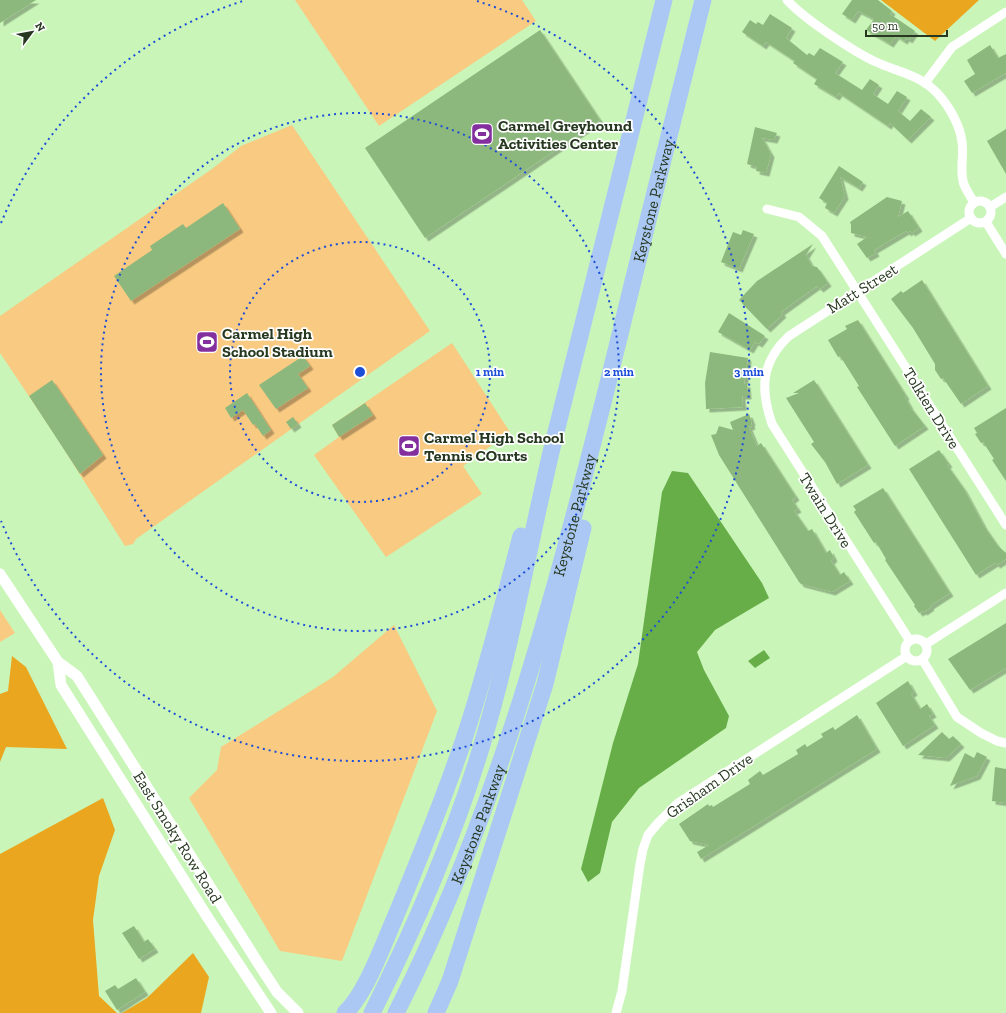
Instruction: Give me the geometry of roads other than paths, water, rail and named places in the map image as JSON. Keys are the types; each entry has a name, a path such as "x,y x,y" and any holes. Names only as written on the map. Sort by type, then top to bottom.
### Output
{"highway":[{"name":"Keystone Parkway","path":"372,1013 415,923 437,869 480,752 499,681 567,391 664,0"},
{"name":"Keystone Parkway","path":"396,1013 450,896 479,823 518,712 570,535 703,0"},
{"path":"436,1013 450,980 529,736 549,669 598,464 648,218"},
{"path":"345,1013 356,999 373,969 422,854 443,798 476,699 529,505 567,391"}],"street":[{"path":"787,0 827,31 868,58 912,75 925,83 938,94 955,120 962,142 961,167 963,183 974,202"},
{"path":"925,83 952,48 1006,12"},
{"path":"990,208 1006,197"},
{"path":"974,202 984,201 990,208 991,213 986,222"},
{"path":"974,202 969,210 972,218 979,223 986,222"},
{"name":"Tolkien Drive","path":"767,209 799,217 810,225 829,245 1006,525"},
{"name":"Matt Street","path":"766,371 778,346 789,336 858,290 972,218"},
{"path":"986,222 1006,254"},
{"name":"Twain Drive","path":"766,371 764,394 772,424 910,641"},
{"name":"East Smoky Row Road","path":"0,574 58,662 77,676 277,992 298,1013"},
{"path":"926,644 1006,593"},
{"path":"920,640 926,644 927,652 922,659 914,661 907,656 905,647 910,641 920,640"},
{"name":"Grisham Drive","path":"616,1013 622,991 640,864 648,835 678,803 907,656"},
{"path":"922,659 957,717 981,733 1002,742"},
{"name":"East Smoky Row Road","path":"58,662 61,685 216,930 272,1013"}],"place":[{"name":"Carmel Greyhound Activities Center","path":"482,134"},
{"name":"Carmel High School Stadium","path":"207,342"},
{"name":"Carmel High School Tennis COurts","path":"409,446"}]}
